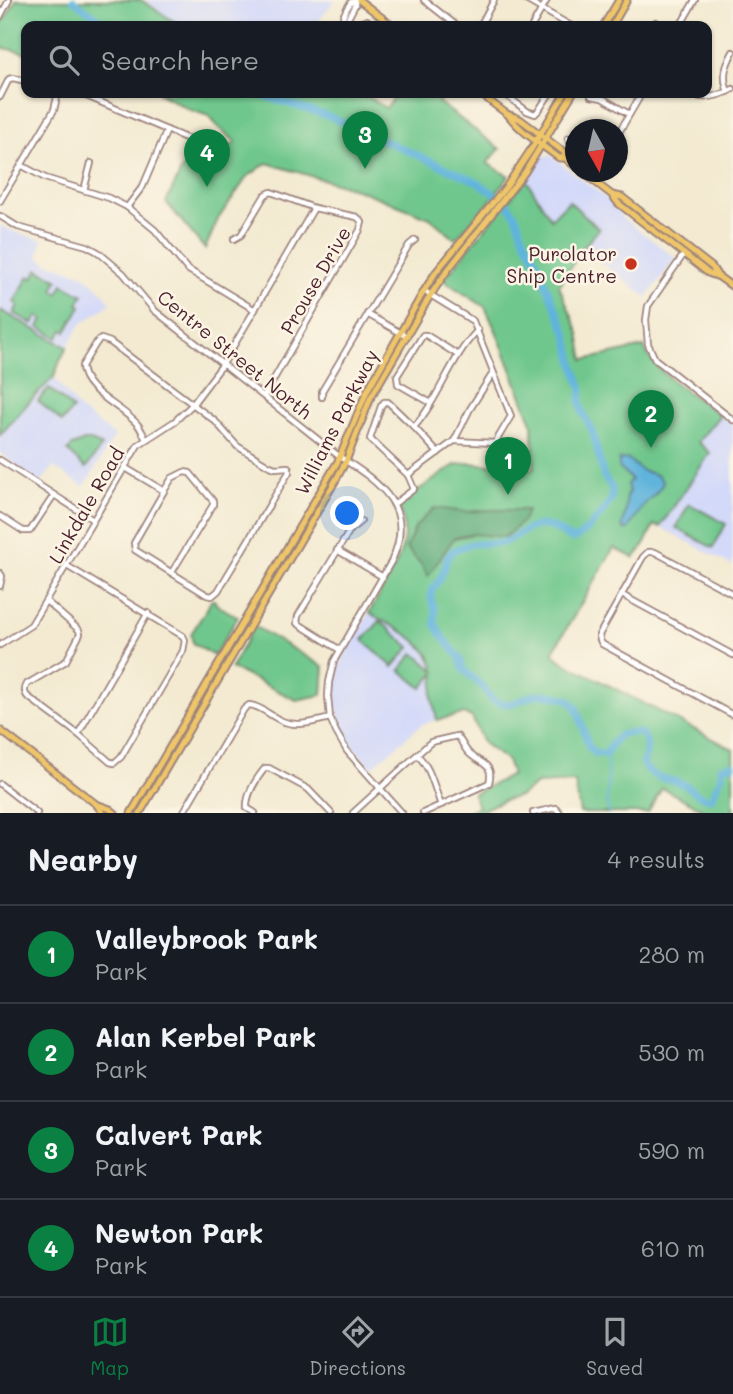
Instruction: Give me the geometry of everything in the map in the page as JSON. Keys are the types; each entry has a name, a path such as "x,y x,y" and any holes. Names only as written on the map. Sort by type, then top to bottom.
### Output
{"main road":[{"path":"356,0 386,21"},
{"path":"606,21 619,0"},
{"path":"615,21 627,0"},
{"path":"486,98 507,114 516,125 546,139 564,152 565,158 559,158 542,145 538,137"},
{"name":"Williams Parkway","path":"507,190 562,98"},
{"name":"Williams Parkway","path":"140,813 343,459 367,391 447,271 542,145 570,98"},
{"path":"595,182 684,254 733,287"},
{"path":"612,195 622,197 712,267 719,277"},
{"name":"Williams Parkway","path":"403,335 436,272 495,206"},
{"name":"Williams Parkway","path":"131,813 343,459"},
{"path":"0,730 96,804 103,813"},
{"path":"96,804 115,813"}],"street":[{"path":"0,17 9,0"},
{"path":"342,21 351,2 356,0"},
{"path":"424,0 451,21"},
{"path":"483,21 494,0"},
{"path":"526,0 562,21"},
{"path":"535,21 547,0"},
{"path":"683,21 695,0"},
{"path":"712,97 731,90 723,75 733,52"},
{"path":"0,97 9,79 21,80"},
{"path":"0,201 54,110 57,98"},
{"path":"91,98 188,139 198,147"},
{"path":"510,98 535,114 547,98"},
{"path":"602,98 629,114"},
{"path":"626,119 639,98"},
{"path":"127,207 143,186 167,130"},
{"path":"84,190 92,163"},
{"path":"21,164 45,178 109,198 127,207 155,230 187,269 255,310"},
{"path":"234,239 241,235 265,195 271,191 314,208"},
{"name":"Linkdale Road","path":"0,646 31,625 135,448 175,421 192,405 223,364 314,208"},
{"name":"Prouse Drive","path":"264,396 362,227 362,222 357,217 314,208"},
{"name":"Centre Street North","path":"0,216 18,227 87,246 99,252 123,272 154,310 379,485 394,504"},
{"path":"322,397 322,391 367,314 409,245 415,240"},
{"path":"684,254 648,306 646,329 651,352 661,365 733,420"},
{"path":"424,291 473,321 511,416 495,443 454,441"},
{"path":"367,314 403,335"},
{"path":"414,427 424,417 458,355 478,330"},
{"path":"431,403 398,383 397,376 423,335 458,355"},
{"path":"146,439 136,422 94,390 83,376 82,366 101,340 110,342 215,421 237,446 275,468 288,467 289,472 216,594 207,595 139,554 134,547 172,478 186,471 190,473 213,501 172,572"},
{"path":"408,475 454,441 470,409 494,372"},
{"path":"402,813 340,740 330,718 328,682 334,661 396,553 400,541 400,527 394,504 414,489 408,475 370,439 384,402 388,402 438,453"},
{"path":"0,460 93,520"},
{"path":"124,467 164,491"},
{"path":"0,516 23,531 30,531 54,495"},
{"path":"340,650 296,623 337,550 350,530 361,521"},
{"path":"337,550 383,577"},
{"path":"733,594 654,552 648,552 599,635 602,645 733,715"},
{"path":"46,601 79,630 80,634 66,661 27,684 25,692 114,763 118,761 183,651 185,639 148,613 67,566"},
{"path":"0,573 0,586"},
{"path":"622,595 733,655"},
{"path":"78,734 148,613"},
{"path":"183,813 244,709 249,705 256,705 287,723 303,724 330,718"},
{"path":"353,813 431,742 457,736 468,753 484,763 490,771 488,785 423,813"},
{"path":"417,755 423,759 430,772 441,805"},
{"path":"255,813 247,808 247,799 260,774 265,768 269,768 308,789 331,813"},
{"path":"0,784 34,812"},
{"path":"533,813 556,808 560,813"}],"shaded area":[{"path":"144,0 335,0 319,21 175,21"},
{"path":"551,156 565,167 565,182 585,182 615,205 621,217 676,258 647,297 582,249 599,228 551,220 526,179 541,158"},
{"path":"0,225 43,240 38,256 48,263 84,275 111,303 81,324 67,347 0,310"},
{"path":"54,377 80,410 115,436 84,487 53,467 40,484 0,453 0,435"},
{"path":"720,415 733,425 733,566 660,527 710,453 698,442"},
{"path":"369,613 415,640 432,659 436,670 432,697 437,720 422,724 371,768 343,731 335,692 344,656"}],"green space":[{"path":"16,0 141,0 173,21 21,21 21,52 0,47 0,27"},
{"path":"168,98 370,98 386,108 394,98 441,98 438,102 500,149 487,163 509,176 487,205 455,239 430,218 359,190 267,163 247,177 218,219 205,249 166,202 192,149 195,155 202,156 209,150 215,156 236,142 209,116"},
{"path":"526,179 551,219 569,201 599,229 582,249 559,286 579,333 584,360 644,347 667,376 720,415 698,442 710,453 660,527 654,525 634,558 614,548 552,653 563,662 733,749 733,813 710,813 662,788 648,813 580,813 575,782 537,784 520,796 502,801 482,810 482,813 464,813 478,807 473,794 512,775 507,761 483,743 472,717 463,714 437,720 432,697 435,673 422,688 400,670 414,653 435,671 432,660 409,636 369,613 390,576 402,546 404,528 398,504 455,465 469,463 534,469 532,423 485,307 443,280"},
{"path":"38,269 58,280 53,290 58,293 63,284 83,295 78,304 81,306 66,332 63,330 58,338 39,327 43,319 38,316 33,324 14,313 18,305 14,302 29,276 33,278"},
{"path":"0,310 67,347 54,377 0,435"},
{"path":"49,388 73,409 62,422 38,401"},
{"path":"84,441 102,446 85,468 68,451 72,446"},
{"path":"689,504 726,524 713,548 676,528"},
{"path":"434,508 467,512 527,510 523,521 505,537 473,534 454,538 428,576 406,548 416,526"},
{"path":"211,600 238,617 214,656 193,643 191,634"},
{"path":"380,621 410,647 393,667 363,640"},
{"path":"254,626 324,667 322,695 296,700 231,668"}],"water":[{"path":"628,459 641,470 657,476 663,483 625,530 622,527 629,491 627,485 631,480 619,468 619,460"}],"waterway":[{"path":"73,0 102,21"},
{"path":"269,98 331,117 478,182 507,203 541,269 567,334 582,390 582,411 592,430 604,477 612,488 611,500 586,531 576,538 571,539 554,528 540,525 503,543 470,544 454,550 447,557 440,579 432,590 431,599 435,610 435,624 460,658 463,669 484,688 492,700 504,704 544,694 568,699 576,707 589,747 596,754 606,754 616,738 623,734 641,733 646,744 643,764 647,770 681,783 704,797 711,799 722,775 721,767 733,765"},
{"path":"606,754 609,813"}],"place":[{"name":"Calvert Park","path":"365,169"},
{"name":"Newton Park","path":"207,187"},
{"name":"Purolator Ship Centre","path":"631,264"},
{"name":"Alan Kerbel Park","path":"651,448"},
{"name":"Valleybrook Park","path":"508,495"}]}
